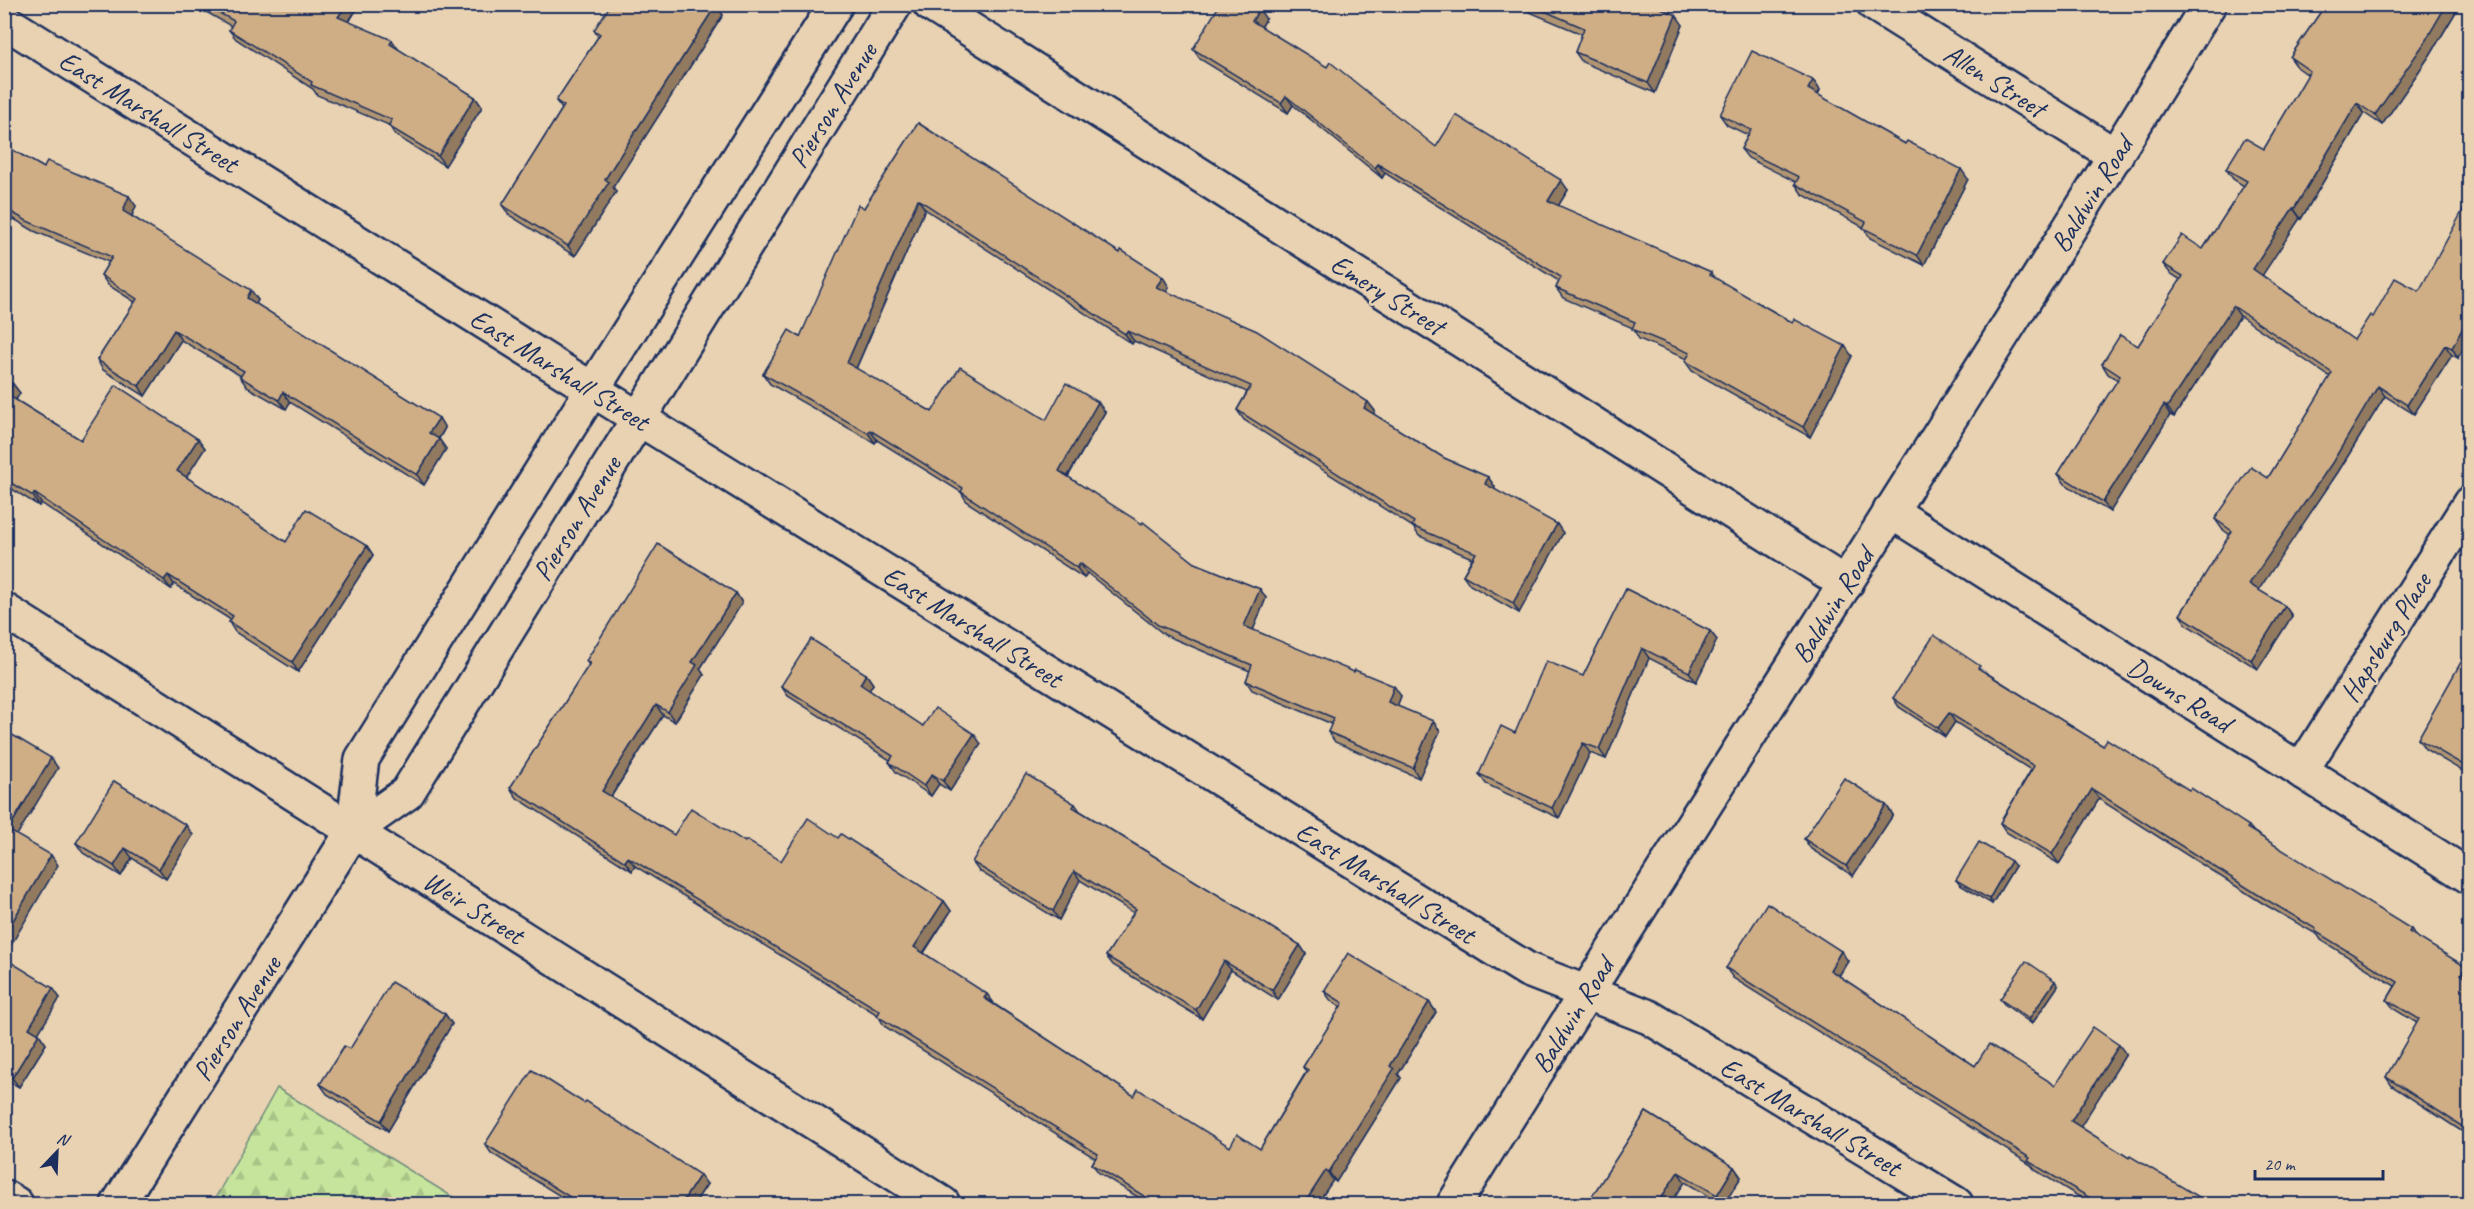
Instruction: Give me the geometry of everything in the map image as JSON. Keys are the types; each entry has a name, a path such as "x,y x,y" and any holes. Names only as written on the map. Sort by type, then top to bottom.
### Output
{"street":[{"name":"Pierson Avenue","path":"353,831 362,759 836,4"},
{"name":"Pierson Avenue","path":"118,1204 353,831 407,793 895,4"},
{"name":"Emery Street","path":"930,4 1846,584"},
{"name":"Allen Street","path":"1874,4 2116,156"},
{"name":"Baldwin Road","path":"1454,1204 1586,991 2116,156 2209,4"},
{"name":"East Marshall Street","path":"4,21 592,390 1528,970 1649,1017 1956,1204"},
{"name":"Hapsburg Place","path":"2301,771 2469,502"},
{"name":"Downs Road","path":"1890,511 2469,877"},
{"name":"Weir Street","path":"4,610 943,1204"},
{"path":"4,1197 16,1204"}],"green space":[{"path":"277,1088 464,1204 212,1204"}],"building":[{"path":"203,4 347,4 338,17 392,40 390,44 475,97 438,156 388,126 392,120 311,85 312,82 229,30 234,21"},
{"path":"611,4 716,5 605,179 609,182 568,246 502,205 564,106 556,101 600,34 594,30"},
{"path":"1220,4 1252,4 1259,9 1252,21 1327,67 1330,62 1436,147 1456,115 1561,180 1548,201 1711,272 1710,275 1793,323 1794,319 1845,346 1803,427 1685,361 1690,353 1632,329 1635,322 1556,288 1561,277 1378,164 1375,168 1286,96 1281,103 1193,49"},
{"path":"1528,4 1652,4 1676,15 1648,83 1575,52 1584,28"},
{"path":"2326,4 2447,4 2423,45 2375,115 2357,103 2294,209 2253,269 2354,340 2370,315 2373,317 2395,278 2419,291 2469,199 2469,316 2452,348 2445,345 2407,405 2378,386 2332,463 2249,584 2285,606 2251,660 2180,615 2232,531 2215,519 2251,467 2268,478 2332,373 2233,306 2167,407 2164,405 2103,502 2058,474 2120,376 2102,364 2120,335 2138,346 2183,276 2163,264 2182,235 2203,249 2247,181 2226,169 2245,138 2264,149 2310,71 2290,57"},
{"path":"1752,51 1813,80 1808,89 1905,144 1907,141 1961,169 1917,255 1863,228 1866,222 1795,184 1799,177 1741,149 1751,130 1720,115"},
{"path":"918,123 1120,253 1121,250 1163,277 1156,287 1257,331 1368,402 1364,408 1444,458 1488,477 1485,484 1557,524 1513,603 1463,575 1476,553 1412,526 1414,522 1237,410 1251,386 1127,331 1125,334 918,199 847,363 932,412 960,367 1046,420 1066,383 1098,402 1059,471 1142,524 1143,522 1195,563 1260,589 1244,626 1354,672 1355,670 1394,686 1388,702 1433,721 1413,768 1328,732 1334,718 1246,681 1252,665 1158,625 1080,563 1077,568 961,492 963,488 870,430 868,433 763,374 789,330 800,337 858,205 864,208"},
{"path":"4,145 44,168 47,161 129,196 123,211 251,290 247,298 439,418 429,433 439,439 417,475 283,392 279,400 240,377 244,371 174,330 139,386 97,360 137,299 101,275 112,257 27,221 4,208"},
{"path":"4,378 13,384 6,394 81,440 116,385 198,439 177,471 286,542 306,509 367,546 292,662 229,622 233,616 168,575 164,580 34,493 33,496 4,479"},
{"path":"658,544 736,593 692,662 697,665 668,712 656,705 602,791 674,835 691,808 745,842 746,840 781,861 808,818 838,838 841,834 944,901 914,947 987,994 984,998 1134,1096 1138,1089 1230,1147 1237,1134 1260,1149 1308,1070 1303,1067 1343,1003 1324,991 1348,953 1429,1002 1390,1066 1394,1069 1329,1172 1326,1170 1304,1204 1150,1204 1152,1201 1092,1164 1098,1154 877,1016 880,1011 628,857 625,862 510,788 590,663 586,661"},
{"path":"1626,589 1710,631 1689,672 1642,648 1599,749 1583,743 1552,808 1479,774 1501,726 1515,733 1546,661 1583,676"},
{"path":"1934,635 1980,666 1978,668 2103,746 2107,739 2189,790 2191,788 2249,826 2247,828 2411,929 2409,932 2466,967 2461,974 2469,980 2469,1131 2386,1077 2419,1019 2387,1000 2398,982 2092,789 2052,854 2000,823 2034,766 1949,713 1938,728 1893,698"},
{"path":"811,639 866,674 860,684 923,726 935,708 974,734 943,781 932,774 924,786 889,762 893,756 781,686"},
{"path":"2469,648 2469,767 2418,739"},
{"path":"4,730 51,758 8,830 51,855 4,936"},
{"path":"1026,774 1075,804 1073,807 1300,945 1272,990 1224,961 1196,1010 1106,956 1136,909 1074,871 1053,911 972,862"},
{"path":"1844,778 1886,805 1846,866 1804,839"},
{"path":"114,781 186,825 159,869 125,848 114,866 76,843"},
{"path":"1979,842 2011,861 1989,899 1956,880"},
{"path":"1767,903 1841,951 1830,970 1975,1066 1989,1044 2055,1085 2093,1027 2119,1045 2071,1121 2129,1158 2130,1156 2211,1204 2100,1204 2028,1161 2030,1158 1726,968"},
{"path":"4,958 53,988 29,1028 39,1034 12,1078 4,1073"},
{"path":"2026,961 2055,981 2029,1019 2000,999"},
{"path":"391,982 445,1014 381,1121 320,1084 344,1046 350,1049"},
{"path":"532,1070 584,1103 586,1101 700,1175 681,1204 581,1204 485,1144"},
{"path":"1646,1112 1734,1167 1717,1195 1678,1172 1657,1204 1587,1204"}]}
